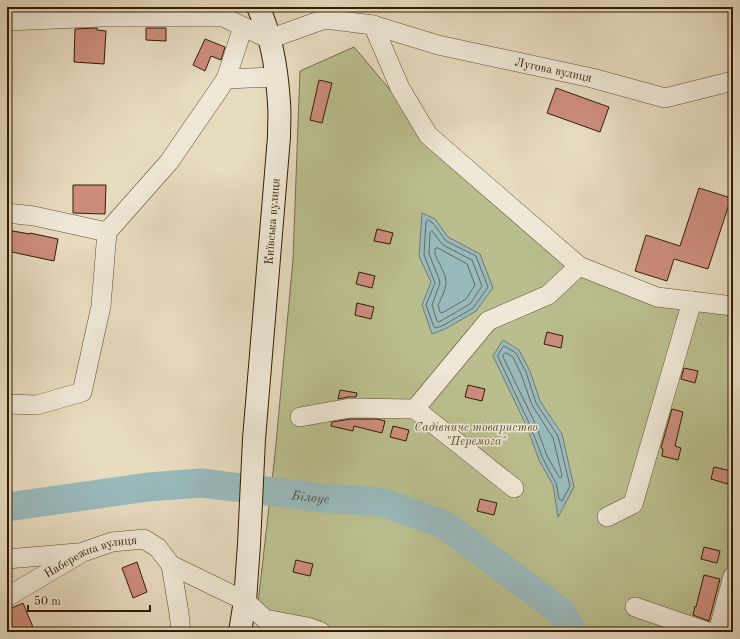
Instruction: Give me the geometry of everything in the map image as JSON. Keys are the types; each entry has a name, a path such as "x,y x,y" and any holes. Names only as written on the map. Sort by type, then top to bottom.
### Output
{"main road":[{"name":"Київська вулиця","path":"240,632 245,601 254,439 279,137 279,104 275,67 263,9"}],"street":[{"path":"7,21 102,18 223,17 269,39"},
{"name":"Лугова вулиця","path":"269,39 325,19 373,24 438,46 592,78 666,98 733,81"},
{"path":"373,24 400,88 428,135 578,266 656,296 733,306"},
{"path":"7,404 37,405 82,392 101,306 107,232 169,162 226,79 243,27"},
{"path":"226,79 276,77"},
{"path":"7,213 34,216 107,232"},
{"path":"415,409 488,321 548,295 578,266"},
{"path":"607,517 633,504 692,301"},
{"path":"300,417 350,408 415,409 514,488"},
{"name":"Набережна вулиця","path":"7,597 83,552 112,542 144,539 158,548 171,565 245,601 265,619 321,632"},
{"path":"7,559 83,552"},
{"path":"171,565 181,632"},
{"path":"718,632 733,576"},
{"path":"635,607 708,632"}],"green space":[{"name":"Садівниче товариство \"Перемога\"","path":"354,47 428,135 614,288 733,301 733,632 335,632 257,612 275,454 293,259 300,71"}],"water":[{"path":"422,213 435,219 448,237 480,254 493,288 476,311 445,329 432,334 422,305 431,282 419,256"},
{"path":"503,340 519,350 530,371 540,401 562,434 574,487 558,517 553,485 539,460 527,427 493,356"}],"building":[{"path":"97,28 97,30 106,31 104,64 74,62 75,29"},
{"path":"146,28 166,28 166,41 146,40"},
{"path":"205,39 225,47 221,60 211,56 205,71 193,65"},
{"path":"319,80 332,83 322,123 310,120"},
{"path":"556,88 609,107 600,132 547,113"},
{"path":"73,185 106,185 105,214 73,213"},
{"path":"699,188 731,198 708,269 674,259 667,281 635,271 646,235 680,246"},
{"path":"377,229 393,233 390,244 374,241"},
{"path":"7,230 58,239 54,261 7,251"},
{"path":"359,272 375,276 372,288 356,284"},
{"path":"357,303 374,307 371,319 355,315"},
{"path":"547,332 563,336 561,348 544,344"},
{"path":"684,368 698,371 695,383 681,379"},
{"path":"468,385 485,389 482,401 465,397"},
{"path":"340,390 357,393 356,397 338,399"},
{"path":"672,409 683,412 675,446 681,448 678,460 662,456 663,449 661,448"},
{"path":"351,419 377,419 385,421 382,433 354,426 353,431 331,426 332,422"},
{"path":"393,426 409,430 406,441 390,437"},
{"path":"714,467 731,471 728,484 711,479"},
{"path":"480,499 497,503 494,515 477,511"},
{"path":"704,547 720,551 717,563 701,559"},
{"path":"296,560 313,564 310,576 293,572"},
{"path":"137,562 147,592 133,598 122,568"},
{"path":"704,575 720,579 709,621 693,615"},
{"path":"23,603 35,632 7,632 7,610"}],"waterway":[{"name":"Білоус","path":"7,507 148,487 202,483 322,498 382,502 445,525 560,611 573,632"}]}
